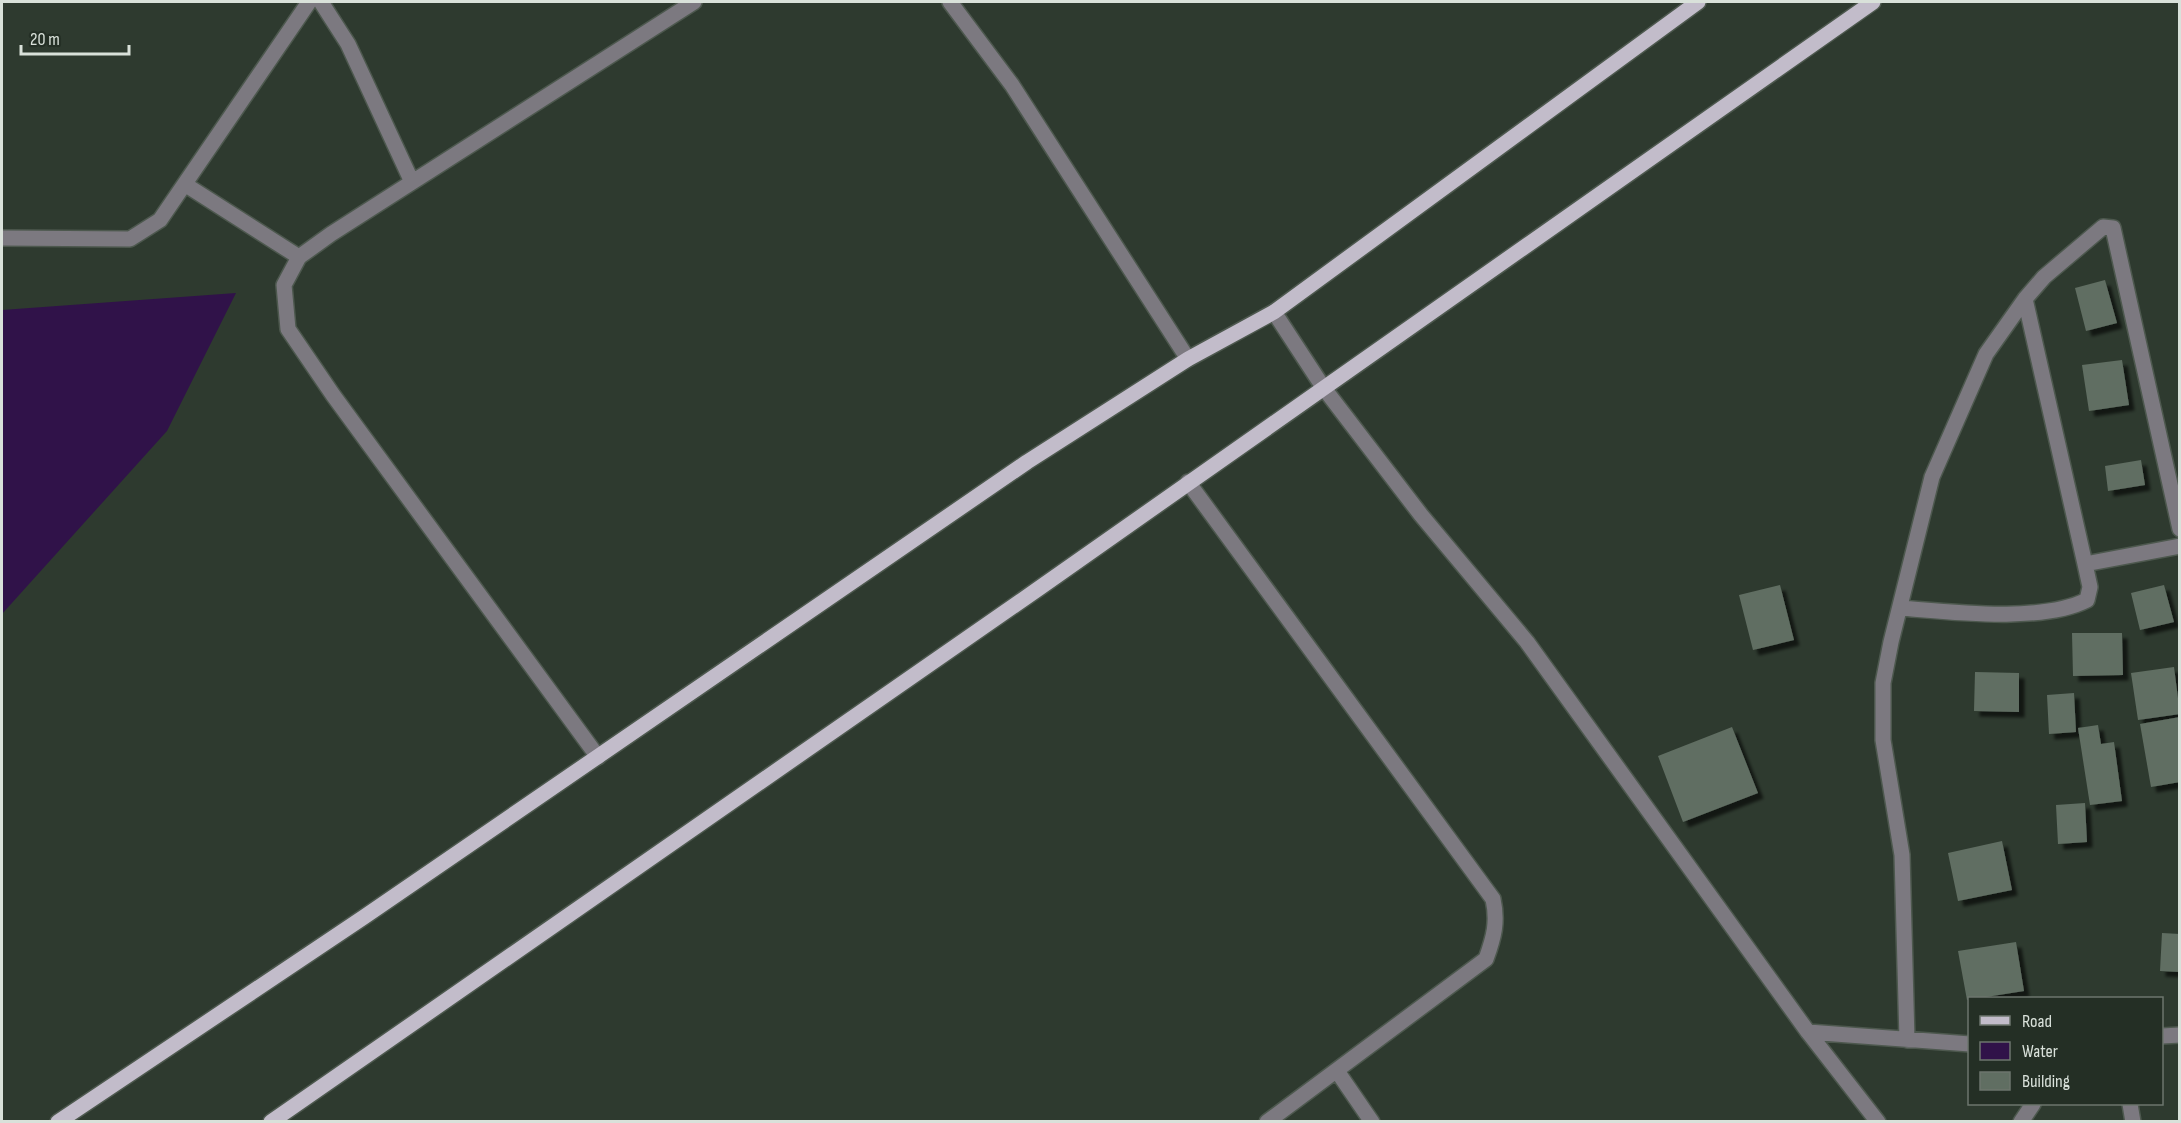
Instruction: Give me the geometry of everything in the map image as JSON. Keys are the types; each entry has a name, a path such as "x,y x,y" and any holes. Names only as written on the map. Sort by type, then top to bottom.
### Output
{"main road":[{"path":"58,1122 1027,462 1188,359 1274,312 1698,2"},
{"path":"271,1122 1873,2"}],"street":[{"path":"2,238 130,239 160,220 309,2"},
{"path":"321,2 348,44 412,182"},
{"path":"598,756 333,395 288,329 284,285 299,257 694,2"},
{"path":"950,2 1012,85 1188,359"},
{"path":"186,185 299,257"},
{"path":"1907,1040 1902,855 1883,740 1883,683 1932,477 1986,354 2025,299 2044,277 2103,227 2113,228 2180,529"},
{"path":"1901,608 1993,615 2072,608 2087,600 2090,587 2025,299"},
{"path":"1274,312 1323,387 1421,515 1527,642 1808,1032 1878,1122"},
{"path":"1188,482 1493,899 1496,931 1486,959 1267,1122"},
{"path":"2085,564 2180,546"},
{"path":"1808,1032 1968,1044"},
{"path":"2163,1036 2180,1035"},
{"path":"1336,1071 1372,1122"},
{"path":"2021,1122 2032,1105"},
{"path":"2130,1105 2133,1122"}],"water":[{"path":"236,293 167,431 2,614 2,310"}],"building":[{"path":"2105,280 2117,323 2086,331 2075,288"},
{"path":"2122,360 2129,405 2089,411 2082,365"},
{"path":"2141,460 2145,485 2108,491 2105,466"},
{"path":"1780,585 1794,640 1753,650 1739,595"},
{"path":"2164,585 2174,622 2140,630 2131,593"},
{"path":"2072,633 2122,633 2123,675 2073,676"},
{"path":"2174,667 2180,714 2138,720 2131,673"},
{"path":"1975,672 2019,673 2019,712 1974,711"},
{"path":"2074,693 2076,732 2049,734 2047,695"},
{"path":"2180,717 2180,782 2151,787 2140,724"},
{"path":"2098,725 2101,744 2114,742 2122,801 2090,805 2078,728"},
{"path":"1732,727 1758,793 1683,822 1658,756"},
{"path":"2085,803 2087,842 2058,844 2056,805"},
{"path":"2002,841 2012,890 1958,901 1948,853"},
{"path":"2162,933 2180,934 2180,972 2160,971"},
{"path":"2016,942 2024,991 1986,997 1968,997 1967,1000 1958,951"}]}
